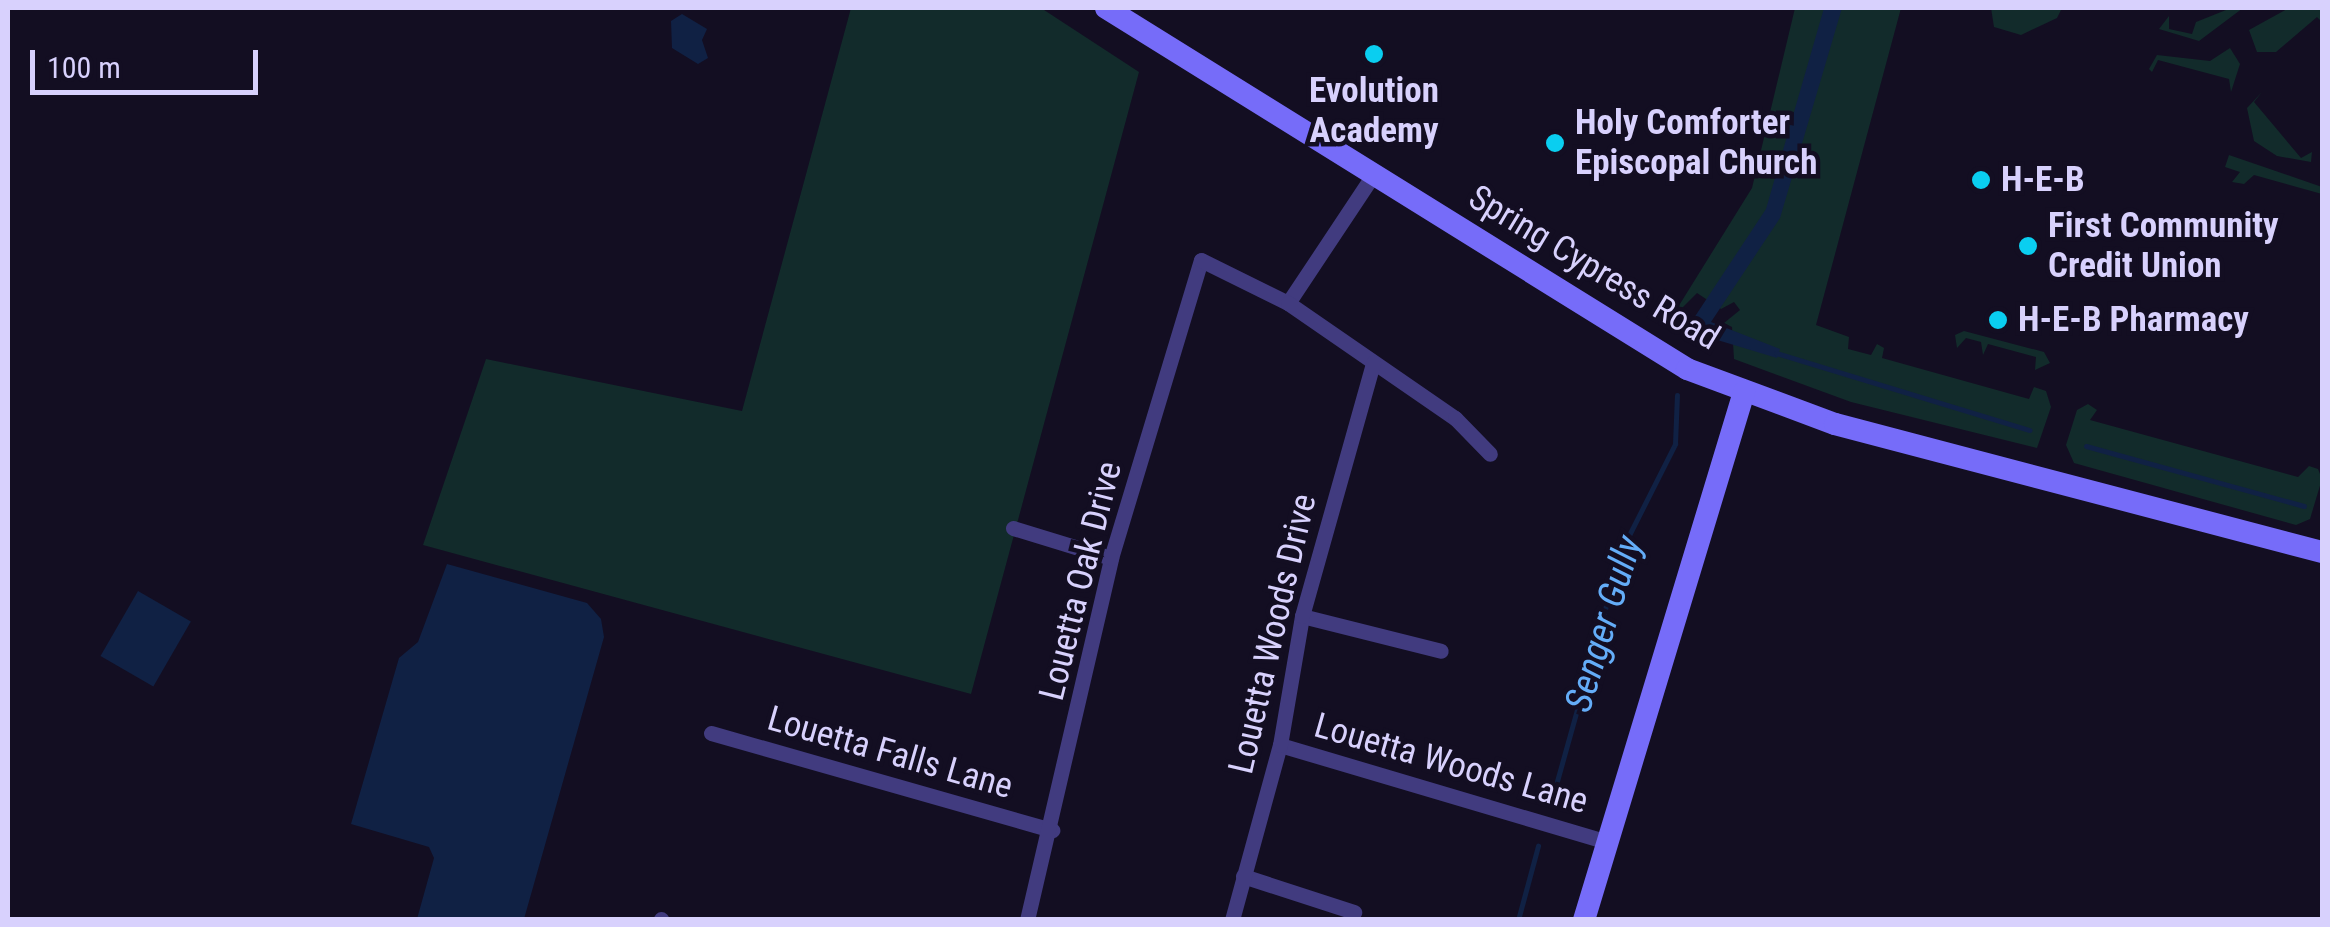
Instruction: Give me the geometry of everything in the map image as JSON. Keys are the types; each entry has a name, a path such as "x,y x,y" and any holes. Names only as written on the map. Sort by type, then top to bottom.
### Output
{"main road":[{"name":"Spring Cypress Road","path":"1121,12 1373,175 1687,369 1744,392 1955,458 2048,476 2322,552"},
{"path":"1584,920 1744,392"}],"street":[{"path":"1373,175 1288,303 1455,418 1490,454"},
{"name":"Louetta Oak Drive","path":"1027,920 1052,830 1111,558 1200,260 1288,303"},
{"name":"Louetta Woods Drive","path":"1232,920 1280,745 1302,616 1373,363"},
{"path":"1014,528 1111,558"},
{"path":"1302,616 1442,652"},
{"name":"Louetta Falls Lane","path":"711,733 1052,830"},
{"name":"Louetta Woods Lane","path":"1280,745 1605,841"},
{"path":"1243,876 1354,912"}],"green space":[{"path":"851,8 1041,8 1139,72 971,694 423,545 486,359 742,411"},
{"path":"1795,8 1901,8 1816,325 1849,337 1848,349 1871,355 1877,344 1884,348 1882,358 2029,399 2034,387 2046,391 2051,407 2037,448 1851,402 1734,359 1732,327 1724,323 1740,310 1734,302 1721,309 1697,293 1670,320 1752,188"},
{"path":"1991,8 2062,8 2057,18 2021,35 1994,27"},
{"path":"2231,8 2243,8 2199,41 2159,29 2169,16 2169,29 2192,34 2196,22"},
{"path":"2289,8 2322,8 2322,22 2317,17 2276,52 2257,52 2249,30"},
{"path":"2230,48 2240,64 2231,92 2229,79 2158,60 2152,72 2149,69 2157,55 2210,61"},
{"path":"2262,92 2254,102 2301,158 2312,152 2311,162 2277,156 2254,141 2247,108"},
{"path":"2229,155 2322,187 2322,194 2254,175 2244,184 2232,182 2240,172 2225,167"},
{"path":"1964,331 2044,352 2050,363 2035,370 2036,357 1988,344 1983,355 1981,342 1966,338 1957,348 1955,335"},
{"path":"2088,404 2097,410 2090,420 2298,477 2309,466 2318,469 2322,479 2310,519 2296,525 2074,463 2066,445 2077,410"}],"water":[{"path":"1824,8 1842,8 1780,218 1711,322 1780,349 1777,358 1714,339 1690,324 1766,209"},
{"path":"682,14 707,29 702,40 708,58 698,64 672,48 671,21"},
{"path":"447,564 587,603 601,619 604,637 524,919 417,919 434,858 429,847 351,824 399,658 418,642"},
{"path":"138,591 191,622 153,686 100,656"}],"waterway":[{"path":"1776,353 2030,430"},
{"name":"Senger Gully","path":"1552,799 1622,549 1675,444 1677,395"},
{"path":"2086,446 2304,506"},
{"name":"Senger Gully","path":"1518,920 1538,846"}],"place":[{"name":"Evolution Academy","path":"1374,54"},
{"name":"Holy Comforter Episcopal Church","path":"1555,143"},
{"name":"H-E-B","path":"1981,180"},
{"name":"First Community Credit Union","path":"2028,246"},
{"name":"H-E-B Pharmacy","path":"1998,320"}]}
